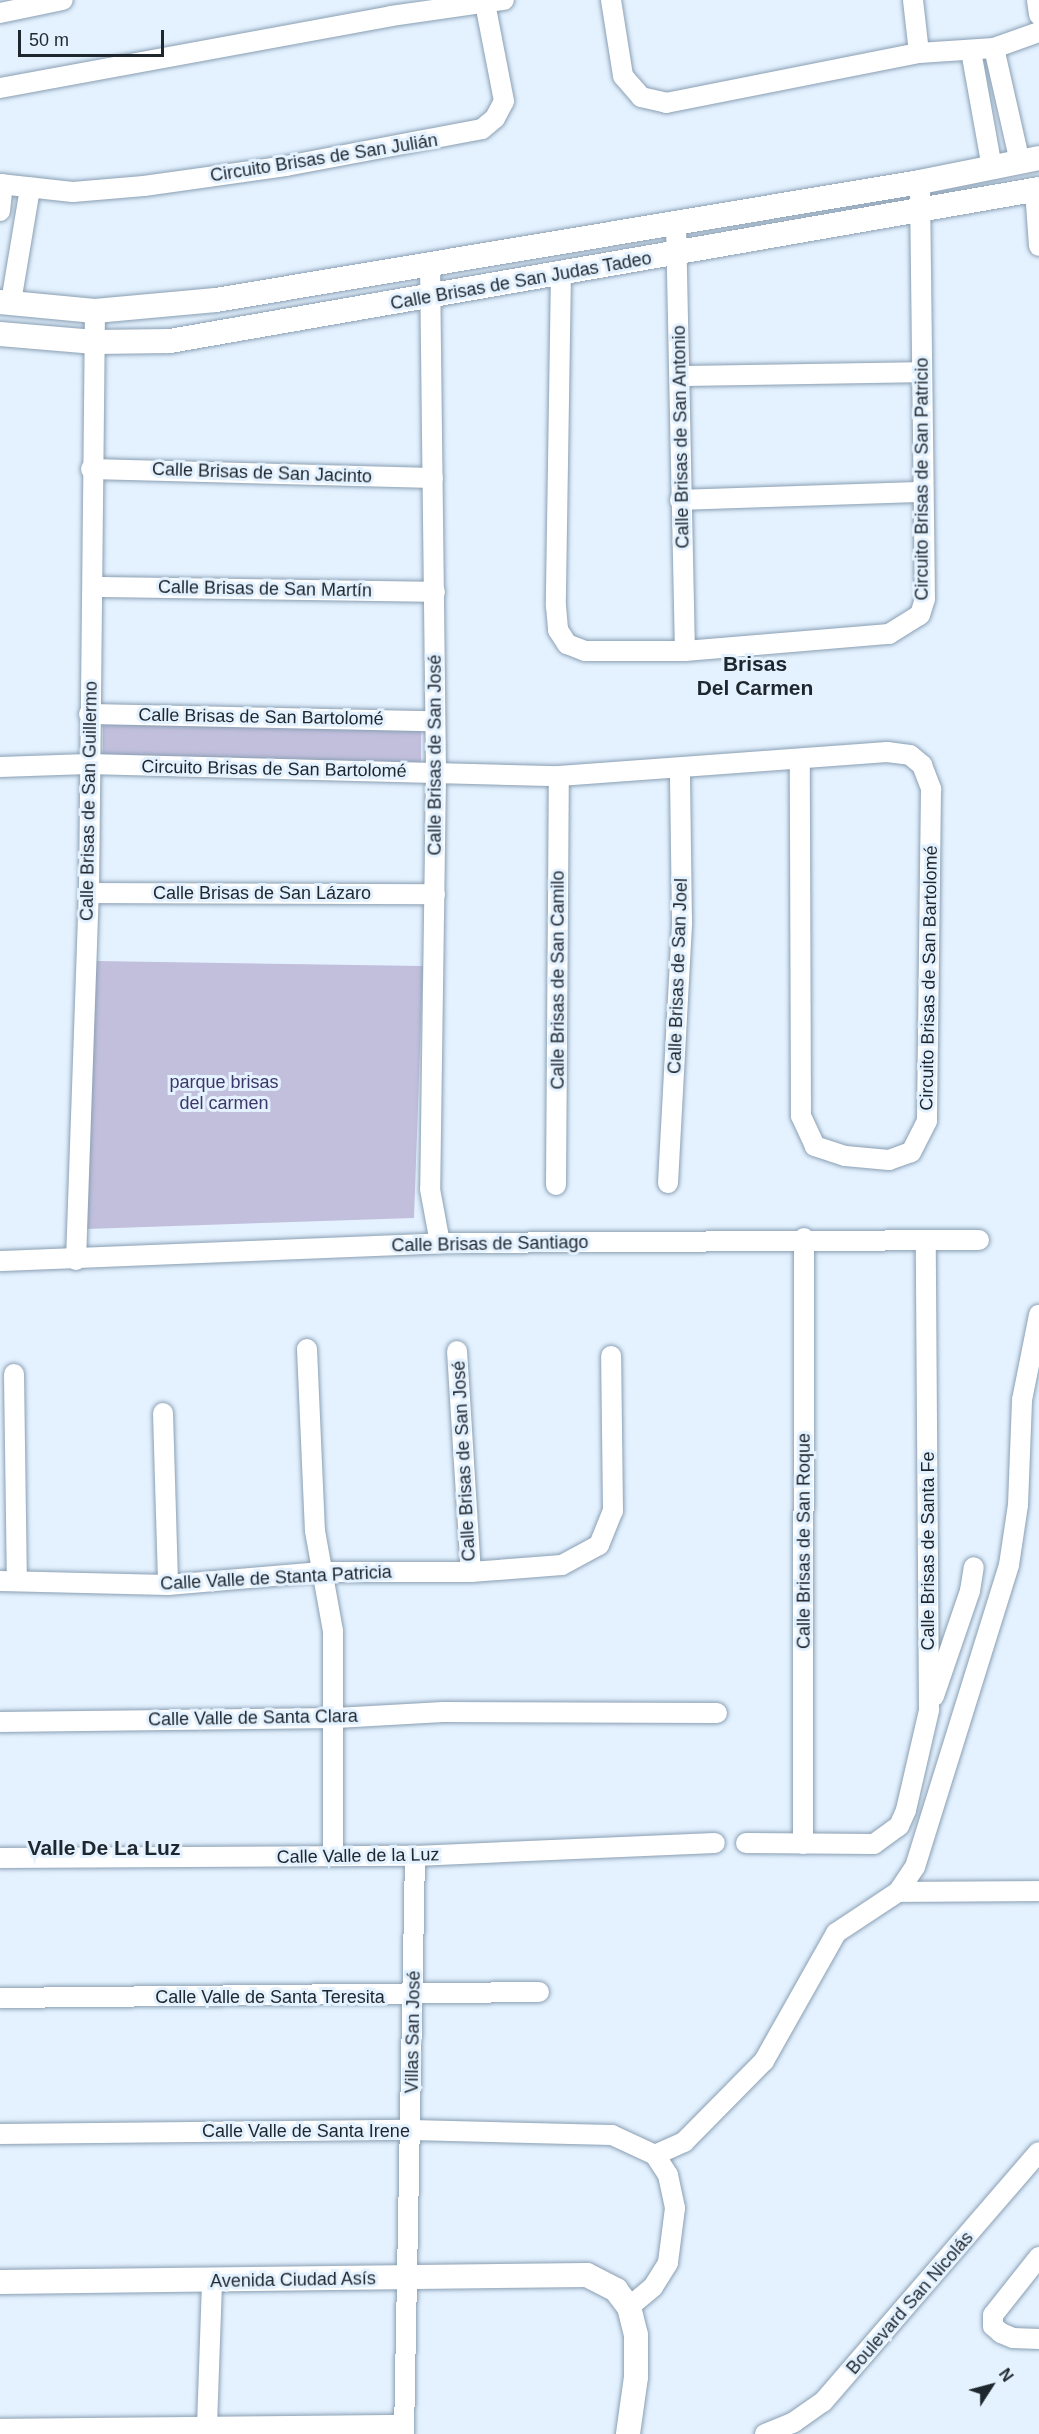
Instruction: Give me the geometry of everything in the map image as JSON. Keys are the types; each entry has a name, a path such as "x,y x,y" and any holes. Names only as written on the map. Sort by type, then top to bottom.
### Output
{"street":[{"path":"0,13 25,3 63,0"},
{"path":"611,0 623,76 630,88 651,102 683,102 919,53 994,48 1039,32"},
{"path":"913,0 919,53"},
{"path":"1037,0 1039,15"},
{"name":"Circuito Brisas de San Julián","path":"0,88 391,16 495,2 504,101 495,118 482,129 297,164 144,186 73,192 2,184 0,211"},
{"path":"994,48 1030,160"},
{"path":"971,51 992,168"},
{"name":"Calle Brisas de San Judas Tadeo","path":"6,302 95,311 216,300 676,224 920,182 1030,160"},
{"name":"Circuito Brisas de San Patricio","path":"561,272 558,630 567,644 585,651 685,651 889,634 911,624 920,615 925,599 920,182"},
{"path":"6,302 30,188"},
{"path":"1037,190 1039,246"},
{"name":"Calle Brisas de San Judas Tadeo","path":"0,334 95,342 170,341 433,298 561,272 1037,190"},
{"name":"Calle Brisas de San Antonio","path":"676,224 680,253 680,500 685,651"},
{"name":"Calle Brisas de San José","path":"430,265 433,298 435,592 433,721 435,894 430,1189 440,1243"},
{"name":"Calle Brisas de San Guillermo","path":"76,1260 89,893 88,764 94,587 91,469 95,311"},
{"path":"680,375 922,372"},
{"name":"Calle Brisas de San Jacinto","path":"91,469 433,478"},
{"path":"680,500 923,492"},
{"name":"Calle Brisas de San Martín","path":"94,587 435,592"},
{"name":"Calle Brisas de San Bartolomé","path":"89,714 433,721"},
{"name":"Circuito Brisas de San Bartolomé","path":"0,767 88,764 559,776 800,761 900,752 910,755 928,774 931,807 927,1121 921,1139 903,1156 889,1160 832,1153 815,1146 801,1116 800,761"},
{"name":"Calle Brisas de San Joel","path":"668,1183 682,921 680,769"},
{"name":"Calle Brisas de San Camilo","path":"556,1185 559,776"},
{"name":"Calle Brisas de San Lázaro","path":"89,893 435,894"},
{"name":"Calle Brisas de Santiago","path":"0,1262 440,1243 558,1245 804,1238 979,1240"},
{"name":"Calle Brisas de San Roque","path":"803,1844 804,1238"},
{"name":"Calle Brisas de Santa Fe","path":"803,1844 874,1844 899,1826 906,1810 929,1710 926,1240"},
{"path":"628,2434 634,2417 636,2377 636,2335 629,2307 652,2287 668,2263 675,2208 668,2175 655,2155 684,2142 764,2061 836,1933 898,1892 915,1867 1009,1565 1017,1505 1022,1400 1039,1315"},
{"path":"307,1349 315,1531 333,1632 336,1718 333,1856"},
{"name":"Calle Brisas de San José","path":"458,1351 471,1572"},
{"name":"Calle Valle de Stanta Patricia","path":"9,1581 168,1586 321,1572 471,1572 542,1569 585,1555 607,1533 614,1511 611,1356"},
{"path":"9,1581 14,1374"},
{"path":"164,1413 168,1586"},
{"path":"929,1710 970,1591 974,1567"},
{"name":"Calle Valle de Santa Clara","path":"0,1722 336,1718 506,1713 717,1713"},
{"name":"Calle Valle de la Luz","path":"0,1858 415,1856 715,1843"},
{"path":"746,1844 803,1844"},
{"name":"Villas San José","path":"404,2429 415,1856"},
{"path":"898,1892 1039,1891"},
{"name":"Calle Valle de Santa Teresita","path":"0,1998 414,1996 539,1992"},
{"name":"Calle Valle de Santa Irene","path":"0,2134 411,2130 612,2135 655,2155"},
{"name":"Boulevard San Nicolás","path":"765,2434 794,2422 823,2402 1039,2152"},
{"path":"1039,2257 993,2315 993,2326 1001,2333 1013,2338 1039,2339"},
{"name":"Avenida Ciudad Asís","path":"0,2282 408,2279 587,2275 616,2290 629,2307"},
{"path":"207,2426 212,2281"},
{"path":"0,2429 38,2431 207,2426 404,2429"}],"green space":[{"path":"103,722 421,725 421,762 103,759"},
{"name":"parque brisas del carmen","path":"96,961 423,966 414,1218 86,1229"}],"district":[{"name":"Brisas Del Carmen","path":"755,676"},
{"name":"Valle De La Luz","path":"104,1848"}]}
